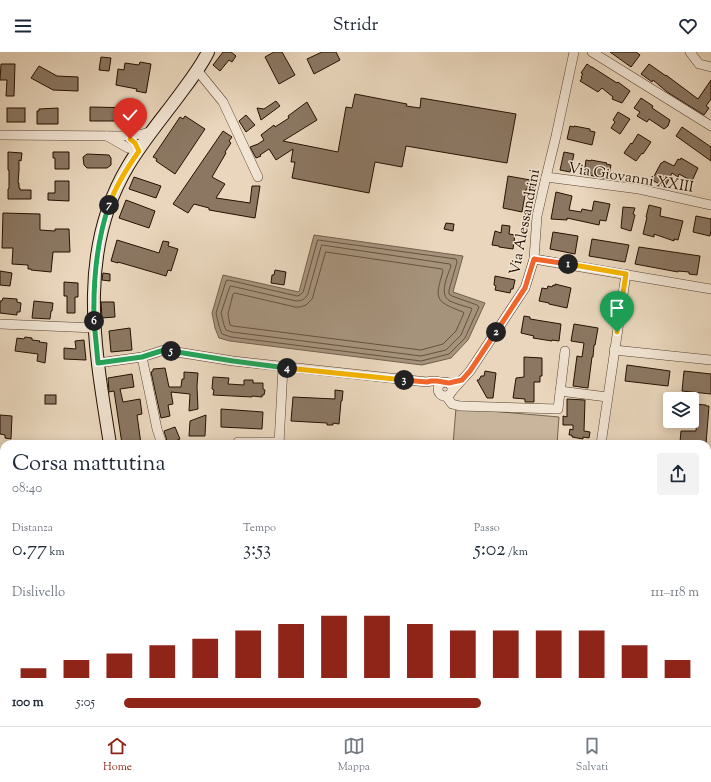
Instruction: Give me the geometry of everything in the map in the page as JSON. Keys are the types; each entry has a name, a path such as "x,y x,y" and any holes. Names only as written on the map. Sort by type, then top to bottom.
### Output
{"main road":[{"path":"109,440 98,363 95,328 94,286 97,251 104,221 113,195 129,165 152,131 198,70 208,52"}],"street":[{"name":"Via Alessandrini","path":"446,388 460,382 470,371 525,288 534,259 537,216 574,52"},
{"path":"592,52 711,126"},
{"path":"690,52 699,64 711,67"},
{"path":"198,70 223,102 258,177"},
{"path":"121,140 152,131"},
{"path":"0,135 106,136 121,140 130,139 135,143 139,151"},
{"path":"121,140 129,165"},
{"name":"Via Giovanni XXIII","path":"546,177 639,189 711,205"},
{"path":"534,259 711,289"},
{"path":"602,440 626,274"},
{"path":"0,324 95,328"},
{"path":"98,363 142,357 164,350 283,367 427,382 437,381 446,388 452,404 460,406 558,409 565,350"},
{"path":"614,350 711,360"},
{"path":"142,357 156,430 160,440"},
{"path":"279,440 283,367"},
{"path":"560,391 607,397"}],"shaded area":[{"path":"456,408 559,417 557,440 453,440"}],"water":[{"path":"314,235 463,256 453,292 485,303 468,340 451,358 422,365 230,341 219,338 212,313 223,275 299,292"}],"building":[{"path":"223,52 231,52 236,56 232,62 229,60 220,71 213,65"},
{"path":"274,52 282,52 295,75 279,84 265,57"},
{"path":"322,52 336,52 340,60 314,74 307,59"},
{"path":"610,52 636,52 640,55 631,67"},
{"path":"101,57 111,58 109,71 99,70"},
{"path":"140,62 151,64 146,93 136,91 137,89 116,85 118,69 124,70 125,63 139,65"},
{"path":"1,64 15,64 14,96 6,96 7,80 0,80"},
{"path":"587,64 617,83 618,82 630,91 622,103 612,99 613,97 602,88 598,92 580,81 583,74 581,73"},
{"path":"649,64 698,99 711,80 711,99 706,106 709,108 704,115 667,92 653,80 652,82 641,74"},
{"path":"39,66 57,76 78,77 78,91 53,90 31,78"},
{"path":"355,94 420,108 421,98 516,114 507,163 406,146 402,167 375,162 369,193 292,178 295,162 291,162 293,149 276,160 269,149 260,155 261,156 256,158 250,147 264,140 261,135 274,125 275,127 289,118 288,116 307,102 317,120 283,141 338,152 346,107 352,108"},
{"path":"641,98 653,106 652,108 670,120 668,126 664,129 649,119 647,122 637,116 640,112 634,108"},
{"path":"276,101 280,106 261,120 257,108 264,109"},
{"path":"90,107 139,108 139,123 134,123 134,125 118,125 118,121 90,121"},
{"path":"7,108 25,108 25,122 7,122"},
{"path":"58,108 58,124 37,124 37,111 39,111 39,109"},
{"path":"618,112 630,119 620,134 611,128 615,122 613,120"},
{"path":"246,115 255,125 246,132 239,121"},
{"path":"185,116 205,129 175,174 156,161 157,159 153,157 180,117 183,119"},
{"path":"570,126 590,129 590,131 595,132 592,145 567,139"},
{"path":"682,127 711,147 711,161 676,136"},
{"path":"223,131 232,137 229,141 231,143 225,152 226,153 212,177 225,184 216,198 250,203 252,186 260,186 255,218 209,210 209,208 194,204 188,213 173,204"},
{"path":"638,134 651,142 636,161 624,153"},
{"path":"8,152 22,153 21,161 19,160 18,183 20,190 31,190 31,199 8,199"},
{"path":"53,152 69,152 69,169 55,169 55,158 53,158"},
{"path":"564,152 574,154 570,172 560,170"},
{"path":"87,154 109,155 111,158 111,165 107,168 87,168 84,165 83,157"},
{"path":"681,158 698,168 692,181 679,174 678,177 672,173 665,187 652,180 661,163 664,161 674,166 678,159 680,160"},
{"path":"586,160 611,165 608,179 584,174"},
{"path":"508,176 536,181 534,191 526,189 522,212 503,208"},
{"path":"134,177 161,186 156,198 129,189"},
{"path":"55,181 69,181 69,201 48,200 48,193 55,193"},
{"path":"556,192 572,196 569,210 581,212 582,209 592,211 594,201 610,204 606,221 600,220 599,225 567,218 567,220 551,219"},
{"path":"126,200 155,211 149,228 119,218"},
{"path":"649,205 661,208 660,216 683,221 678,240 674,239 674,241 654,234 654,237 643,234"},
{"path":"623,207 635,208 631,231 621,228"},
{"path":"3,213 40,214 40,230 55,231 55,229 69,229 70,252 53,252 51,272 31,270 28,269 28,265 12,264 13,248 2,248"},
{"path":"696,216 711,219 710,236 693,232"},
{"path":"446,223 454,224 453,231 444,229"},
{"path":"502,225 510,226 509,234 515,235 513,249 492,245 495,231 501,233"},
{"path":"553,232 578,236 575,254 550,249"},
{"path":"592,239 629,245 625,262 589,256"},
{"path":"117,240 159,253 163,241 169,242 168,246 178,249 171,271 168,270 166,276 111,261"},
{"path":"639,247 700,256 697,275 689,274 689,272 678,272 635,264"},
{"path":"275,270 286,272 284,285 271,283 272,275 274,275"},
{"path":"0,271 12,273 10,286 0,285"},
{"path":"103,273 110,274 110,281 102,280"},
{"path":"495,276 515,280 513,289 511,289 510,293 495,290"},
{"path":"64,282 78,283 78,297 75,297 75,313 67,313 67,296 64,296"},
{"path":"555,284 571,288 567,308 539,301 542,288 547,289 548,286 552,287 553,285 555,286"},
{"path":"3,298 17,299 17,302 21,303 20,312 17,312 17,315 0,313 0,301 2,301"},
{"path":"34,301 53,303 50,319 32,318"},
{"path":"101,302 114,302 115,317 102,318"},
{"path":"524,316 530,317 530,319 561,324 559,341 533,338 534,336 521,333"},
{"path":"574,324 598,328 588,388 573,386 577,356 582,357 584,343 571,341"},
{"path":"130,328 132,350 111,352 109,331"},
{"path":"25,337 47,343 45,363 37,361 38,354 15,351 17,338 24,339"},
{"path":"84,340 86,360 64,359 64,348 76,349 75,341"},
{"path":"524,357 542,358 542,376 540,376 540,382 534,382 534,402 525,402 525,399 513,398 516,378 524,377"},
{"path":"627,365 670,371 668,386 625,381"},
{"path":"165,368 169,387 181,387 182,379 184,379 184,372 198,373 198,409 189,411 190,394 171,392 173,404 168,405 170,416 161,418 151,372 153,369"},
{"path":"485,371 496,373 493,398 487,398 477,380 479,380 481,376 484,376"},
{"path":"684,371 711,374 711,394 682,391"},
{"path":"132,374 134,387 120,389 123,402 140,399 142,414 137,415 140,440 121,440 114,391 109,392 108,378"},
{"path":"213,377 229,378 228,384 244,385 244,380 253,380 253,383 263,383 263,389 265,390 264,395 262,395 262,397 252,397 213,395"},
{"path":"335,390 343,391 339,424 333,423 333,425 327,425 327,423 291,421 293,397 335,399"},
{"path":"45,395 56,395 56,404 45,404"},
{"path":"567,399 585,400 584,431 590,432 589,438 583,437 583,439 572,437 572,435 569,435 570,429 573,430 573,425 563,425 563,416 567,417"},
{"path":"699,404 709,406 706,440 680,440 681,431 696,431 696,428 699,428"},
{"path":"221,409 263,412 262,429 221,427"},
{"path":"0,415 12,416 11,439 5,438 5,435 0,434"},
{"path":"206,415 205,436 189,436 190,421"},
{"path":"175,427 180,439 167,440 164,431"}],"route":[{"path":"130,139 135,143 139,151 129,165 113,195 104,221 97,251 94,307 98,363 142,357 164,350 233,361 427,382 437,381 449,383 462,380 470,371 525,288 534,259 626,274 617,332"}]}
